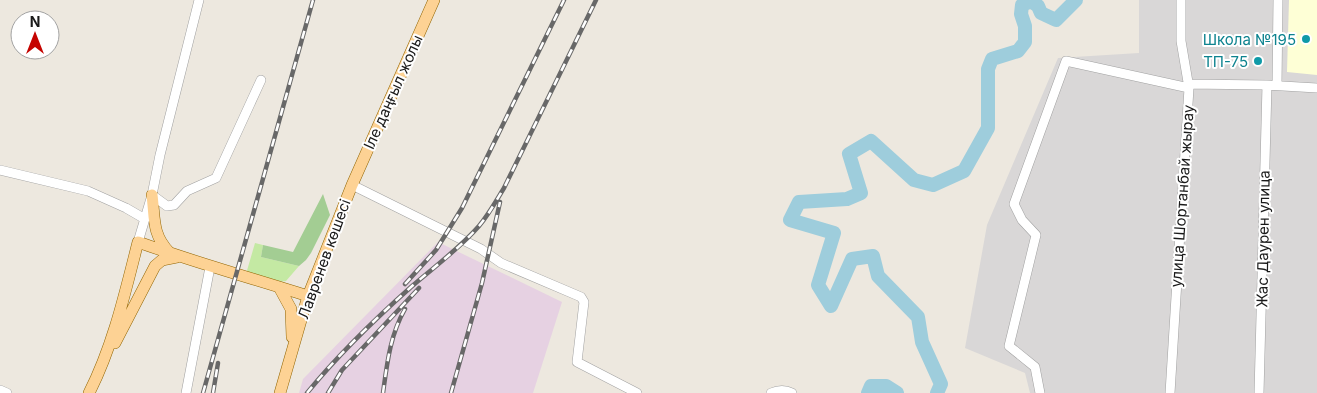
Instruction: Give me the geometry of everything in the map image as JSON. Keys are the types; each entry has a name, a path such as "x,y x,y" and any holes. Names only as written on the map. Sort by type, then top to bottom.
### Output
{"main road":[{"name":"Іле даңғыл жолы","path":"352,184 434,0"},
{"name":"Лавренев көшесі","path":"280,393 308,296 352,184"},
{"path":"152,195 156,232 160,242 175,255"},
{"path":"100,371 119,314 138,242 210,267 308,296"},
{"path":"89,393 155,266 162,260 175,255"},
{"path":"279,287 291,309 293,324 292,353"}],"street":[{"path":"138,242 152,195 160,155 199,0"},
{"name":"улица Шортанбай жырау","path":"1170,393 1188,86 1181,41 1181,0"},
{"path":"1277,85 1278,0"},
{"path":"1040,393 1035,367 1009,346 1036,235 1022,220 1014,204 1066,60 1188,86 1277,85 1317,88"},
{"path":"152,195 168,206 174,205 187,191 216,178 261,80"},
{"name":"Жас Даурен улица","path":"1259,393 1267,85"},
{"path":"0,170 88,191 145,219"},
{"path":"352,184 481,249 500,263 581,297 584,302 577,362 637,393"},
{"path":"186,393 210,267"},
{"path":"0,390 7,393"},
{"path":"771,393 788,391 792,393"}],"shaded area":[{"path":"1139,0 1317,0 1317,393 1030,393 1025,373 965,348 987,225 1058,58 1139,53"},
{"path":"1289,0 1317,0 1317,75 1287,72"},
{"path":"438,242 562,302 533,393 299,393 303,379"}],"green space":[{"path":"323,194 330,215 306,260 299,266 261,257 263,245 293,252"},
{"path":"255,243 263,245 261,257 299,266 286,281 279,282 246,274"}],"waterway":[{"path":"937,393 941,384 922,342 918,317 878,276 873,256 852,259 831,306 818,285 834,233 790,220 799,202 847,199 861,193 849,154 871,141 914,180 933,185 964,171 988,128 988,69 992,59 1018,51 1025,42 1025,26 1021,14 1022,5 1031,1 1038,6 1041,13 1056,20 1076,0"},
{"path":"868,393 871,386 886,386 897,393"}],"railway":[{"path":"203,393 313,0"},
{"path":"405,284 436,250 462,208 564,0"},
{"path":"307,393 370,325 446,258 483,221 504,188 596,0"},
{"path":"451,393 482,283 500,202"},
{"path":"328,393 342,370 419,288"},
{"path":"383,393 393,339 405,309"},
{"path":"213,393 218,363"}],"place":[{"name":"Школа №195","path":"1306,39"},
{"name":"ТП-75","path":"1258,61"}]}
